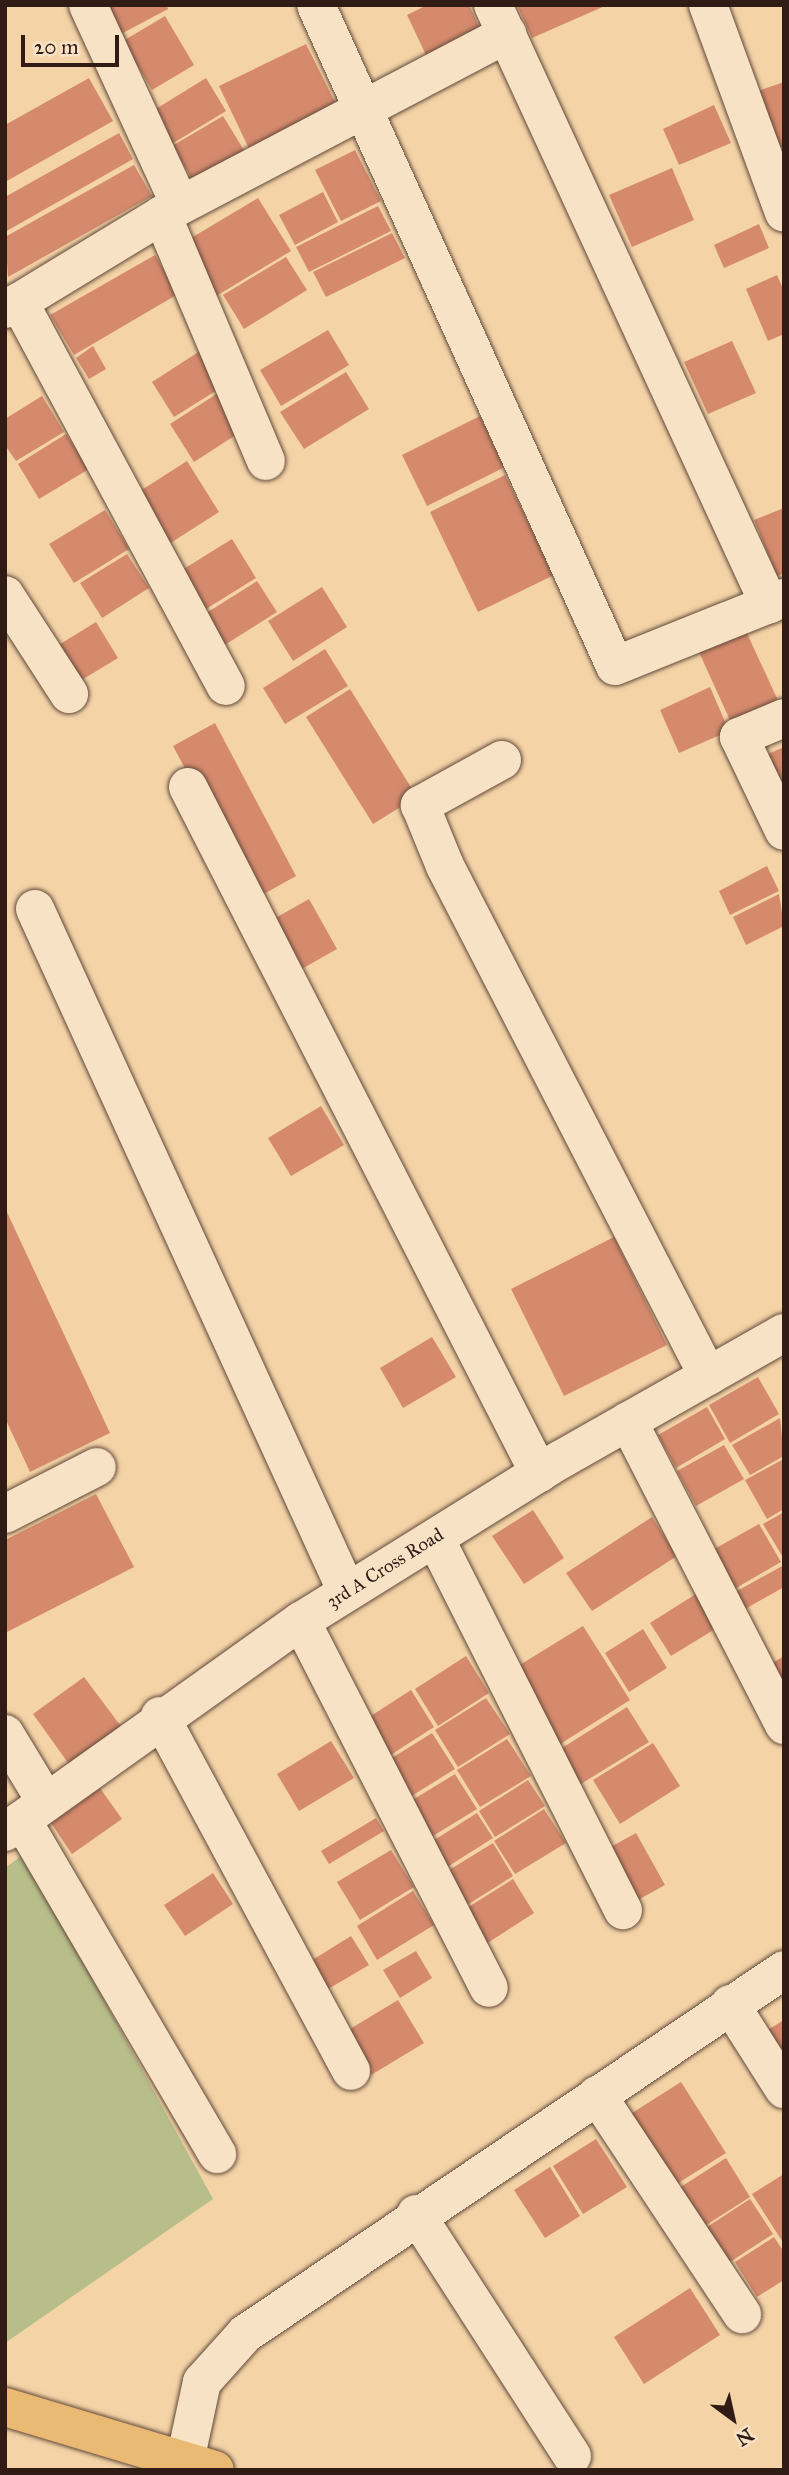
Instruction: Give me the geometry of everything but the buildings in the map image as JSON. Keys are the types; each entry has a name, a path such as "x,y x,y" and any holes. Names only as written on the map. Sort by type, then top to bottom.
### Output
{"main road":[{"path":"5,2407 200,2465"}],"street":[{"path":"88,5 171,210 266,461"},
{"path":"226,686 12,305 171,210 365,107 500,20 776,601 615,666 365,107 316,5"},
{"path":"708,5 784,213"},
{"path":"5,595 69,694"},
{"path":"784,718 738,737 784,831"},
{"path":"502,760 421,805 445,866 708,1376"},
{"path":"188,788 539,1473"},
{"path":"35,909 347,1592"},
{"name":"3rd A Cross Road","path":"24,1818 160,1716 300,1621 628,1421 708,1376 781,1343"},
{"path":"628,1421 784,1726"},
{"path":"5,1514 97,1467"},
{"path":"435,1538 624,1910"},
{"path":"300,1621 489,1988"},
{"path":"160,1716 351,2071"},
{"path":"5,1734 24,1818 217,2154"},
{"path":"200,2465 202,2382 220,2356 416,2214 784,1969"},
{"path":"730,2004 784,2089"},
{"path":"597,2095 742,2314"},
{"path":"416,2214 572,2456"}],"green space":[{"path":"24,1854 213,2199 5,2343 5,1868"}]}
